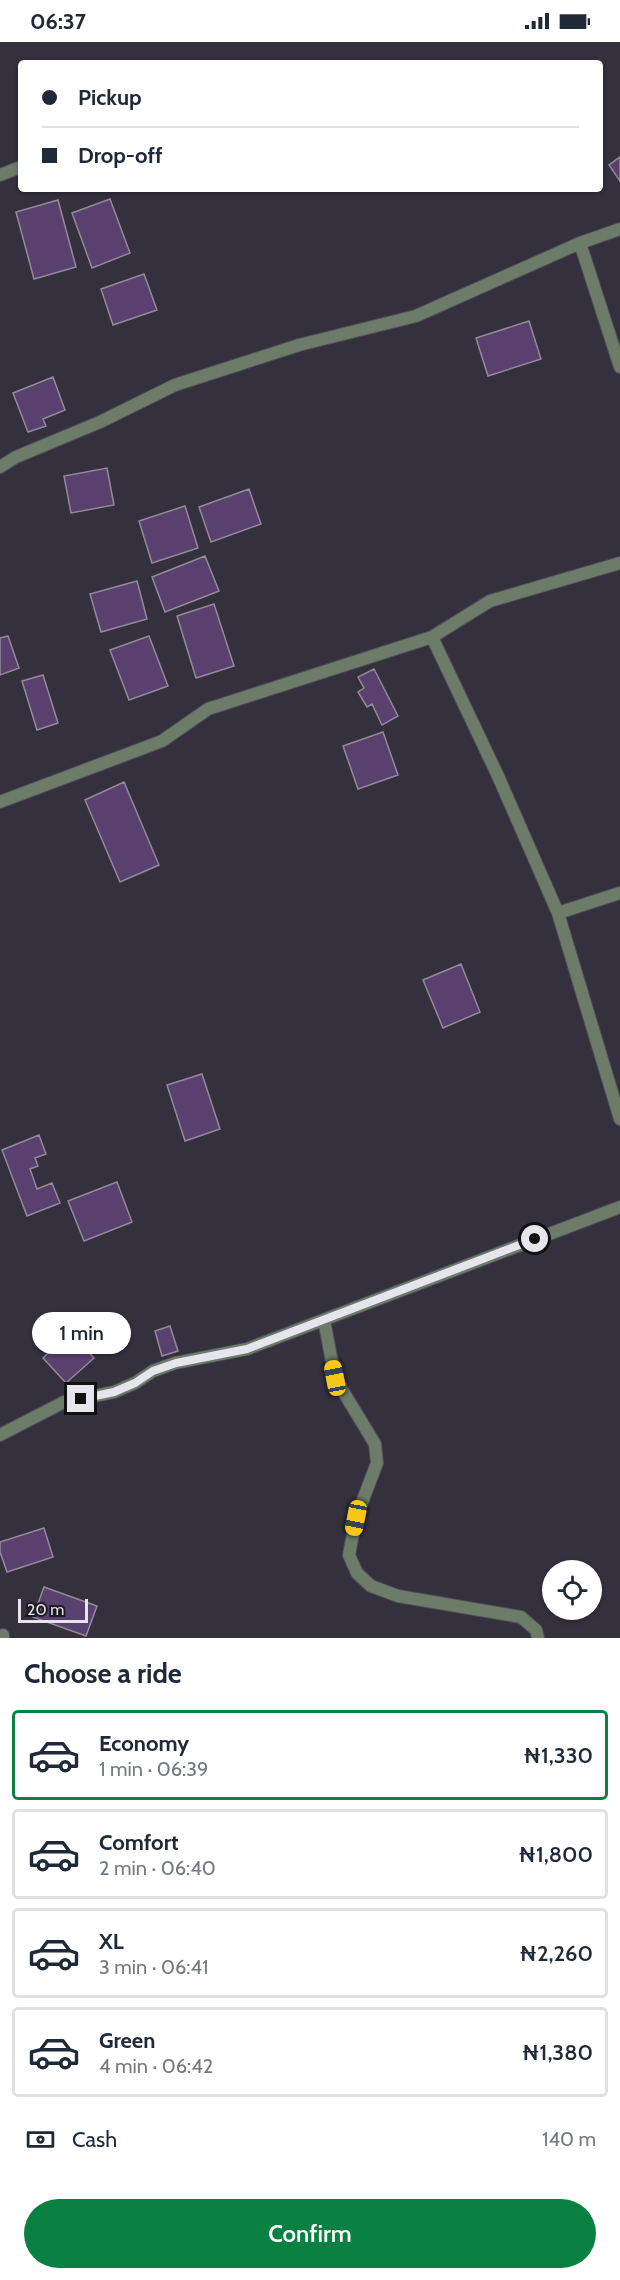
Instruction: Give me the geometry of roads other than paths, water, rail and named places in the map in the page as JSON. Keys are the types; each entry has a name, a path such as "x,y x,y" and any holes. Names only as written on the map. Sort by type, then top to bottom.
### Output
{"street":[{"path":"0,175 18,168"},
{"path":"0,467 16,457 100,422 175,385 299,345 416,316 580,243 620,230"},
{"path":"580,243 620,367"},
{"path":"0,802 58,778 162,741 208,709 432,637 490,601 620,563"},
{"path":"432,637 498,776 558,913 620,1119"},
{"path":"558,913 620,893"},
{"path":"0,1436 64,1402 114,1392 135,1383 153,1371 176,1363 247,1349 620,1207"},
{"path":"324,1320 335,1378 375,1444 377,1463 356,1518 349,1555 357,1573 371,1586 398,1596 521,1617 536,1630 538,1638"}]}
